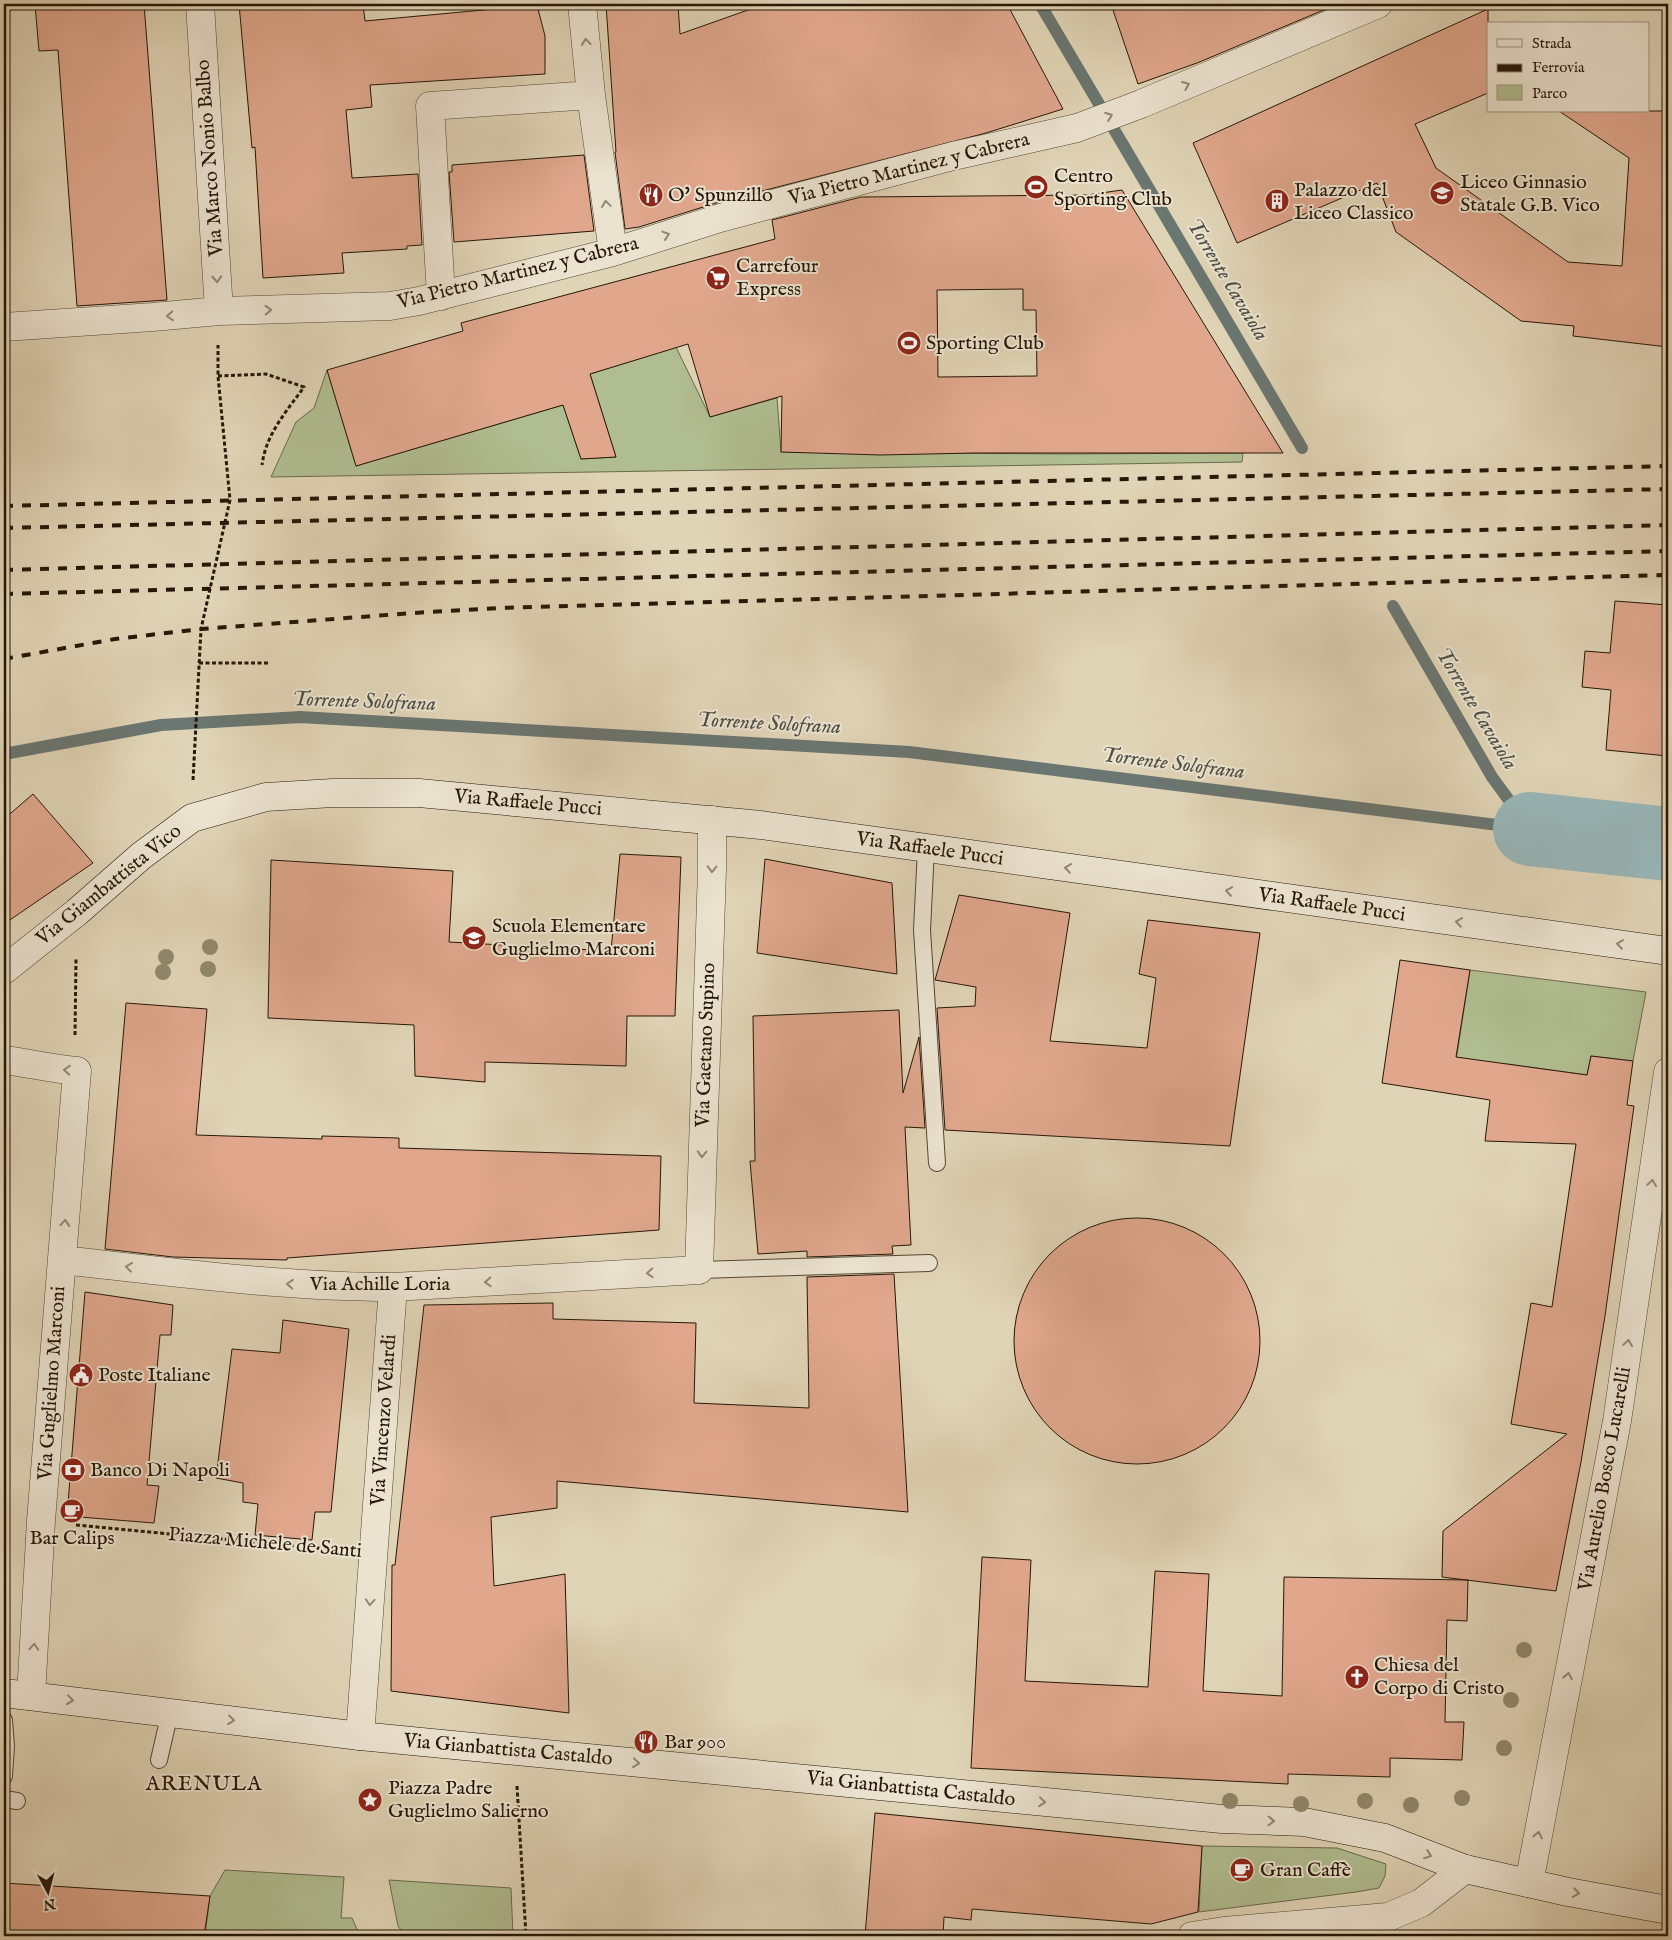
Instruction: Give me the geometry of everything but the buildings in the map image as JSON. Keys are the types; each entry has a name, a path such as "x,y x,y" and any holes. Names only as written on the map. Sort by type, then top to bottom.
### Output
{"street":[{"name":"Via Marco Nonio Balbo","path":"200,4 219,311"},
{"path":"582,4 590,95 613,252"},
{"name":"Via Pietro Martinez y Cabrera","path":"4,326 219,311 390,306 441,296 613,252 720,218 952,156 1077,128 1141,104 1378,4"},
{"path":"441,296 430,106 590,95"},
{"name":"Via Raffaele Pucci","path":"192,818 266,797 333,793 418,793 712,820 1668,951"},
{"name":"Via Giambattista Vico","path":"4,970 77,912 141,856 192,818"},
{"name":"Via Gaetano Supino","path":"698,1270 712,879 712,820"},
{"path":"4,1060 30,1063 50,1069 77,1071"},
{"name":"Via Guglielmo Marconi","path":"31,1696 41,1521 77,1071"},
{"name":"Via Aurelio Bosco Lucarelli","path":"1529,1883 1617,1421 1668,1072"},
{"name":"Via Achille Loria","path":"62,1260 185,1274 318,1286 393,1287 698,1270"},
{"name":"Via Vincenzo Velardi","path":"374,1553 393,1287"},
{"name":"Piazza Michele de Santi","path":"360,1736 374,1553"},
{"name":"Via Gianbattista Castaldo","path":"4,1693 360,1736 1222,1819 1304,1822 1385,1838 1465,1869 1568,1892 1668,1910"},
{"path":"1192,1936 1224,1931 1388,1917 1421,1903 1465,1869"}],"lane":[{"path":"926,848 922,930 937,1163"},
{"path":"698,1270 929,1263"},
{"path":"158,1760 170,1712"},
{"path":"4,1720 6,1746 4,1776"}],"path":[{"path":"193,750 201,629 230,500 218,376 266,374 304,387 277,422 263,453 262,465"},
{"path":"199,663 270,663"},
{"path":"77,912 74,1037 77,1071"},
{"name":"Piazza Michele de Santi","path":"41,1521 374,1553"},
{"path":"515,1751 526,1936"}],"green space":[{"path":"676,347 710,417 777,398 781,452 1243,453 1242,462 271,477 296,422 314,408 327,370 356,466 563,405 581,459 616,457 590,374"},
{"path":"1470,970 1646,992 1633,1061 1591,1056 1587,1075 1507,1064 1451,1094"},
{"path":"1202,1846 1337,1848 1386,1864 1385,1876 1379,1888 1199,1912"},
{"path":"225,1870 344,1877 341,1918 352,1918 360,1936 205,1936 210,1896"},
{"path":"389,1880 511,1888 513,1936 405,1936 398,1926"}],"waterway":[{"name":"Torrente Cavaiola","path":"1040,4 1302,448"},
{"name":"Torrente Cavaiola","path":"1393,606 1492,777 1530,829"},
{"name":"Torrente Solofrana","path":"4,754 161,725 300,717 909,752 1530,829"},
{"path":"1530,829 1668,844"}],"railway":[{"path":"4,506 1668,466"},
{"path":"4,528 1668,489"},
{"path":"4,570 1668,525"},
{"path":"4,594 1668,551"},
{"path":"4,659 115,639 201,629 500,608 1668,575"}],"place":[{"name":"Centro Sporting Club","path":"1036,187"},
{"name":"Liceo Ginnasio Statale G.B. Vico","path":"1442,193"},
{"name":"O' Spunzillo","path":"651,195"},
{"name":"Palazzo del Liceo Classico","path":"1277,201"},
{"name":"Carrefour Express","path":"718,278"},
{"name":"Sporting Club","path":"909,343"},
{"name":"Scuola Elementare Guglielmo Marconi","path":"474,938"},
{"name":"Poste Italiane","path":"81,1375"},
{"name":"Banco Di Napoli","path":"73,1470"},
{"name":"Bar Calips","path":"72,1511"},
{"name":"Chiesa del Corpo di Cristo","path":"1357,1677"},
{"name":"Bar 900","path":"646,1742"},
{"name":"Piazza Padre Guglielmo Salierno","path":"370,1800"},
{"name":"Gran Caffè","path":"1242,1870"}],"district":[{"name":"ARENULA","path":"204,1784"}]}
